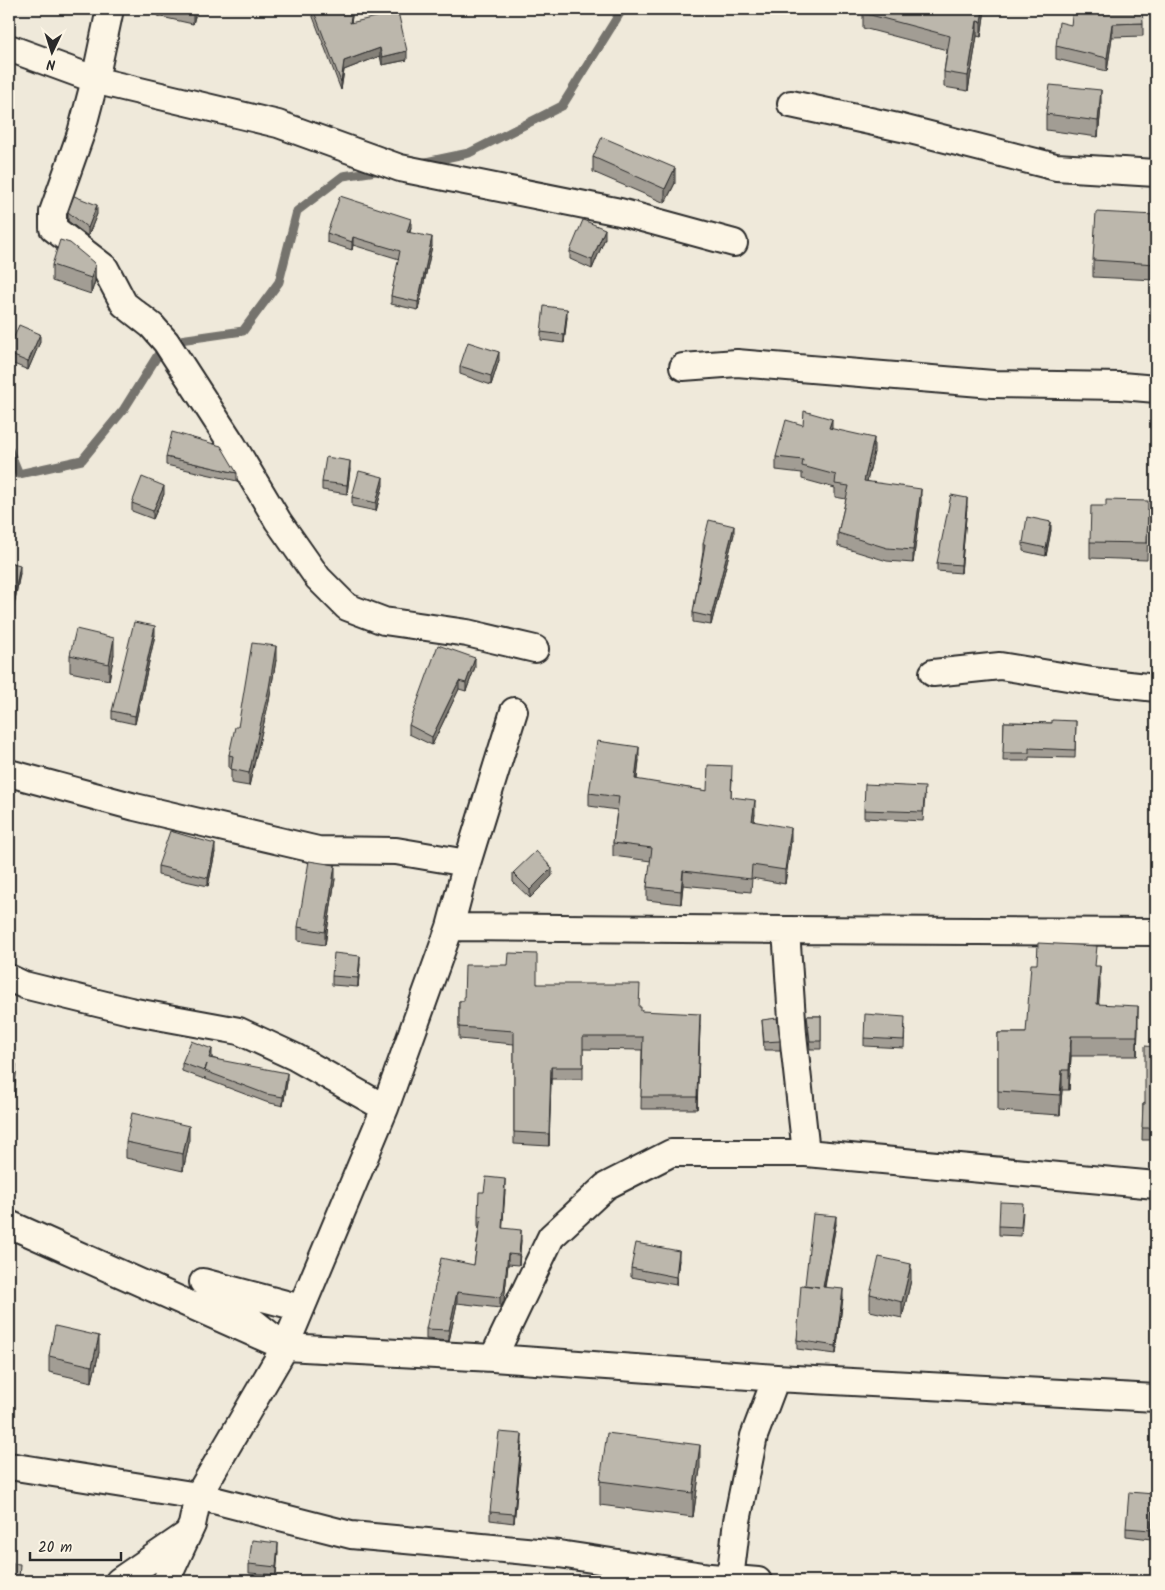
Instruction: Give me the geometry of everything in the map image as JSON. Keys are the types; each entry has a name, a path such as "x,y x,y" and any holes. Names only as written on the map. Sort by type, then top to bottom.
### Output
{"street":[{"path":"110,9 95,80 81,133 52,212 54,228 105,268 124,304 152,326 166,342 232,444 278,521 318,578 347,607 384,621 467,633 535,649"},
{"path":"9,48 95,80 278,124 400,168 620,212 734,244"},
{"path":"792,104 902,128 1056,167 1156,173"},
{"path":"683,367 738,364 993,384 1120,386 1156,389"},
{"path":"933,673 1000,666 1092,681 1156,688"},
{"path":"166,1581 192,1525 198,1496 285,1347 385,1108 450,926 467,863 514,711"},
{"path":"9,773 135,807 318,850 396,851 467,863"},
{"path":"450,926 1156,932"},
{"path":"786,930 793,1034 806,1153"},
{"path":"9,978 24,985 130,1011 238,1031 295,1057 385,1108"},
{"path":"493,1358 551,1236 606,1186 671,1153 806,1153 1156,1185"},
{"path":"9,1224 285,1347 493,1358 776,1378 1156,1398"},
{"path":"285,1347 203,1282 301,1308"},
{"path":"716,1579 737,1521 754,1436 776,1378"},
{"path":"9,1466 198,1496 351,1536 559,1554 716,1579 758,1581"},
{"path":"119,1581 188,1534"}],"building":[{"path":"313,9 352,9 350,23 398,12 407,51 382,57 380,48 344,61 341,82"},
{"path":"864,9 983,9 981,22 977,21 968,76 944,72 950,36 863,13"},
{"path":"1073,9 1142,9 1143,23 1112,24 1107,58 1056,46 1059,22 1071,25"},
{"path":"1050,85 1101,90 1098,121 1046,114"},
{"path":"602,137 675,168 665,189 593,157"},
{"path":"74,196 97,205 88,228 68,212"},
{"path":"340,196 411,219 407,232 432,237 418,302 391,296 400,251 353,237 352,242 327,233"},
{"path":"1096,212 1156,215 1156,264 1093,260"},
{"path":"583,220 605,229 592,260 570,251"},
{"path":"60,240 70,243 93,262 95,265 91,278 52,265"},
{"path":"544,306 567,309 564,335 541,332"},
{"path":"19,325 40,334 28,362 9,354 9,349"},
{"path":"468,342 499,352 491,376 460,366"},
{"path":"804,411 832,419 829,428 874,438 864,481 921,489 913,550 887,548 838,533 849,486 835,484 836,475 802,466 803,460 776,457 786,420 803,425"},
{"path":"172,432 221,446 237,473 166,457"},
{"path":"326,457 350,461 347,485 322,482"},
{"path":"359,471 383,477 376,503 352,497"},
{"path":"142,477 164,486 153,511 132,503"},
{"path":"951,495 967,498 961,565 937,563"},
{"path":"1106,500 1148,501 1147,543 1090,542 1091,506 1106,506"},
{"path":"1027,517 1051,522 1046,548 1023,543"},
{"path":"709,520 734,526 711,617 693,613 705,544 703,544"},
{"path":"9,562 20,565 13,603 9,602"},
{"path":"134,622 155,626 135,716 112,711"},
{"path":"76,629 114,638 109,664 70,655"},
{"path":"252,643 276,646 269,688 249,773 231,769 233,756 229,755 235,727 238,727"},
{"path":"438,645 475,658 466,683 459,681 432,737 409,725"},
{"path":"1052,720 1076,721 1075,750 1029,748 1029,753 1003,753 1004,722 1052,723"},
{"path":"597,741 639,747 635,779 707,791 708,765 732,766 731,797 755,800 752,821 791,828 785,870 752,865 751,879 683,871 681,891 647,887 652,848 613,843 619,797 589,793"},
{"path":"865,784 925,787 923,812 864,810"},
{"path":"170,831 215,844 208,878 158,866"},
{"path":"536,851 552,868 530,890 513,873"},
{"path":"309,861 335,865 325,932 298,927"},
{"path":"1038,943 1097,946 1095,966 1100,966 1097,1004 1138,1006 1137,1036 1071,1036 1069,1070 1062,1070 1060,1095 998,1091 998,1033 1026,1033 1031,964 1037,964"},
{"path":"334,953 360,956 358,978 332,976"},
{"path":"509,953 537,954 537,984 640,984 639,1007 641,1007 641,1011 700,1014 697,1097 641,1097 643,1037 583,1037 583,1067 551,1067 549,1134 514,1132 514,1031 459,1027 459,1001 464,1001 465,965 508,965"},
{"path":"865,1014 905,1017 904,1040 864,1038"},
{"path":"807,1016 821,1016 821,1041 810,1041"},
{"path":"777,1018 780,1041 764,1042 762,1020"},
{"path":"191,1041 212,1049 209,1058 287,1073 283,1097 266,1094 205,1071 207,1064 204,1071 182,1063"},
{"path":"1145,1046 1156,1047 1156,1128 1142,1128 1143,1104 1145,1104"},
{"path":"9,1063 16,1064 14,1088 9,1088"},
{"path":"132,1113 189,1126 183,1154 126,1142"},
{"path":"486,1177 505,1179 502,1228 521,1230 519,1255 508,1254 504,1290 500,1297 457,1292 449,1330 426,1329 441,1258 474,1265 481,1216 478,1216 479,1192 484,1192"},
{"path":"1000,1202 1023,1203 1021,1227 999,1226"},
{"path":"813,1214 836,1216 823,1287 843,1289 836,1346 797,1340 801,1285 819,1287 805,1285"},
{"path":"636,1243 679,1251 676,1277 631,1268"},
{"path":"879,1257 911,1264 902,1302 870,1294"},
{"path":"55,1326 99,1336 92,1366 49,1356"},
{"path":"499,1432 522,1434 514,1514 490,1512"},
{"path":"607,1433 700,1445 693,1493 600,1481"},
{"path":"1129,1492 1154,1494 1151,1530 1126,1528"},
{"path":"252,1540 278,1543 276,1567 249,1564"},
{"path":"9,1563 20,1564 19,1581 9,1581"}],"waterway":[{"path":"421,163 469,153 562,106 620,13 620,9"},
{"path":"9,450 19,474 82,460 124,409 166,342 243,331 279,282 297,211 343,176 383,170"}]}
